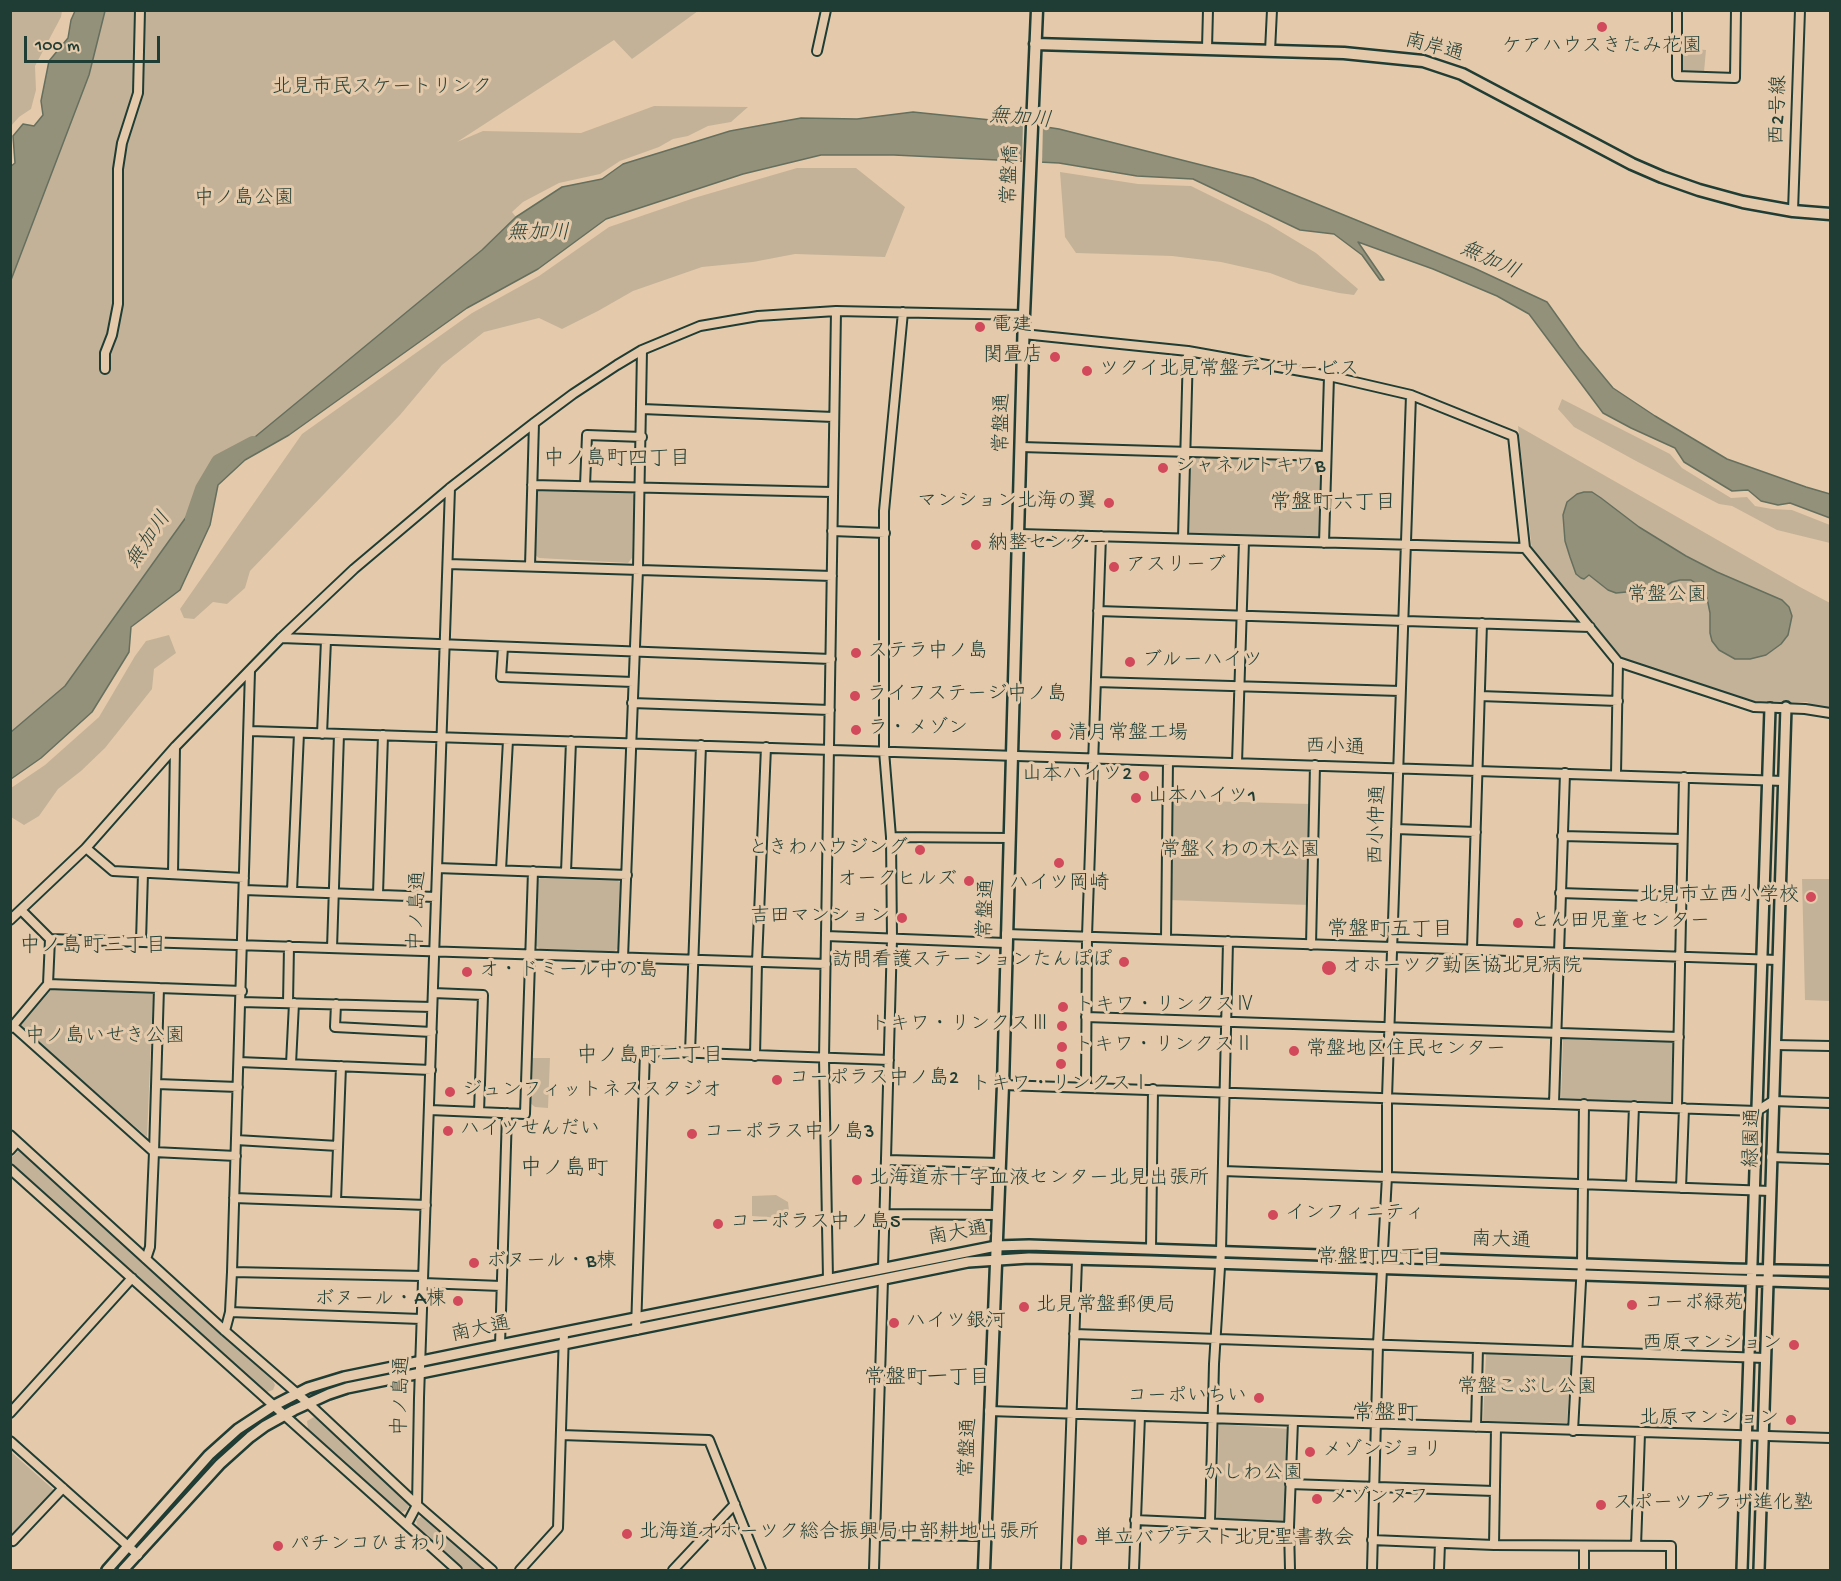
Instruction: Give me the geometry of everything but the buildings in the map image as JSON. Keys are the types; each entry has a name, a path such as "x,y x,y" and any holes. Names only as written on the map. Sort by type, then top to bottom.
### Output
{"main road":[{"path":"1035,44 1036,10"},
{"name":"南岸通","path":"1035,44 1379,55 1423,61 1444,66 1472,79 1652,173 1699,190 1743,202 1793,211 1830,214"},
{"name":"常盤橋","path":"1025,284 1035,44"},
{"name":"常盤通","path":"984,1570 1003,1085 1005,938 1025,284"}],"street":[{"path":"105,369 105,353 112,335 118,304 118,170 122,142 138,93 141,10"},
{"path":"817,51 826,10"},
{"path":"1207,48 1208,10"},
{"path":"1270,51 1272,10"},
{"path":"1677,10 1677,76 1735,78 1736,10"},
{"name":"西2号線","path":"1793,211 1800,10"},
{"path":"10,920 86,848 175,747 281,638 354,569 450,488 534,423 573,394 642,350 700,326 758,316 836,311 1024,315"},
{"path":"828,1279 824,1058 836,311"},
{"path":"883,1268 892,939 891,837 884,751 884,510 903,312"},
{"path":"1023,334 1188,351 1329,376 1411,395 1512,436 1525,548 1618,662 1754,707 1786,707 1830,713"},
{"path":"623,958 641,488 642,350"},
{"path":"1183,538 1188,351"},
{"path":"1324,543 1329,376"},
{"name":"西小仲通","path":"1372,1570 1378,1344 1387,1176 1389,1027 1411,395"},
{"path":"642,409 833,417"},
{"path":"530,566 534,423"},
{"path":"585,486 587,435 642,437"},
{"path":"1021,447 1326,456"},
{"path":"532,484 832,492"},
{"name":"中ノ島通","path":"407,1524 417,1505 421,1319 450,488"},
{"path":"832,531 885,532"},
{"path":"1019,534 1525,548"},
{"path":"1086,1088 1087,936 1101,536"},
{"path":"1237,763 1244,541"},
{"path":"448,564 832,576"},
{"path":"1098,611 1590,627"},
{"path":"1472,949 1482,623"},
{"path":"281,638 831,659"},
{"path":"321,734 326,640"},
{"path":"503,647 501,677 633,682"},
{"path":"1616,774 1618,662"},
{"path":"225,1331 230,1312 232,1272 250,671"},
{"path":"1096,682 1400,691"},
{"path":"1480,696 1618,700"},
{"path":"632,703 830,710"},
{"name":"緑園通","path":"1759,1570 1786,707"},
{"name":"緑園通","path":"1742,1570 1770,708"},
{"path":"250,731 884,751"},
{"path":"292,891 298,733"},
{"path":"332,948 339,734"},
{"path":"378,894 383,735"},
{"path":"501,870 508,740"},
{"path":"566,872 571,741"},
{"path":"690,1053 701,745"},
{"path":"173,874 175,747"},
{"path":"755,1056 766,747"},
{"name":"西小通","path":"884,751 1784,780"},
{"path":"1166,938 1168,761"},
{"path":"1311,945 1315,765"},
{"path":"1554,1103 1565,773"},
{"path":"1681,1188 1679,1037 1684,777"},
{"path":"1396,829 1476,832"},
{"path":"1562,836 1682,839"},
{"path":"891,837 1009,838"},
{"path":"86,848 113,872 244,878"},
{"path":"437,868 627,875"},
{"path":"430,1110 525,1113 532,871"},
{"path":"141,941 143,873"},
{"path":"244,890 436,897"},
{"path":"1560,893 1681,897"},
{"path":"22,911 50,939 826,964"},
{"path":"826,936 892,939 1087,936 1778,960"},
{"path":"50,939 48,984 12,1027 154,1152 236,1156"},
{"path":"1210,1523 1215,1338 1221,1263 1228,941"},
{"path":"289,946 291,1064"},
{"path":"48,984 242,991"},
{"path":"146,1259 150,1247 159,988"},
{"path":"433,993 483,995 479,1112"},
{"path":"241,1002 432,1007"},
{"path":"336,1004 335,1027 432,1032"},
{"path":"1086,1017 1679,1037"},
{"path":"1776,1045 1830,1046"},
{"path":"636,1330 645,1051 889,1060"},
{"path":"238,1062 431,1070"},
{"path":"336,1201 341,1066"},
{"path":"157,1084 238,1087"},
{"path":"1003,1085 1757,1111 1773,1101 1830,1103"},
{"path":"1150,1249 1153,1089"},
{"path":"1573,1431 1582,1263 1584,1104"},
{"path":"1631,1186 1634,1106"},
{"path":"500,1345 507,1113"},
{"path":"10,1135 225,1331 308,1403 417,1505 492,1570"},
{"path":"236,1140 338,1146"},
{"path":"10,1150 17,1142"},
{"path":"1771,1157 1830,1160"},
{"path":"886,1160 999,1163"},
{"path":"10,1169 457,1570"},
{"path":"1223,1171 1770,1191"},
{"path":"234,1198 426,1205"},
{"path":"885,1214 997,1215"},
{"name":"南大通","path":"107,1570 209,1455 238,1429 273,1406 308,1388 344,1377 996,1246 1029,1245 1830,1271"},
{"path":"1066,1570 1077,1260"},
{"name":"南大通","path":"123,1570 220,1464 265,1426 308,1403 347,1388 968,1262 1077,1260 1221,1263 1830,1283"},
{"path":"232,1272 423,1279 501,1286"},
{"path":"10,1413 132,1278"},
{"path":"874,1570 883,1279"},
{"path":"230,1312 421,1319"},
{"path":"520,1570 558,1528 564,1332"},
{"path":"1074,1334 1765,1358"},
{"path":"1476,1427 1478,1348"},
{"path":"989,1411 1830,1438"},
{"path":"1134,1570 1140,1416"},
{"path":"1290,1570 1289,1527 1293,1421"},
{"path":"1494,1545 1496,1428"},
{"path":"1636,1546 1640,1433"},
{"path":"561,1435 709,1440 761,1570"},
{"path":"10,1441 138,1555"},
{"path":"1290,1484 1494,1491"},
{"path":"10,1539 13,1541 63,1488"},
{"path":"673,1570 735,1504"},
{"path":"1135,1520 1289,1527"},
{"path":"875,1535 985,1536"},
{"path":"1372,1540 1494,1545 1671,1546 1671,1570"},
{"path":"1439,1570 1440,1543"},
{"path":"1584,1546 1584,1570"}],"green space":[{"path":"11,10 62,11 35,66 36,90 31,109 11,126"},
{"name":"中ノ島公園","path":"105,11 698,11 632,59 614,40 457,142 483,131 581,133 654,106 748,107 731,122 708,126 688,136 673,139 659,147 620,161 600,174 559,183 523,202 512,212 516,217 482,250 227,460 65,686 11,732 10,280 89,75"},
{"path":"1683,48 1706,50 1704,72 1682,71"},
{"path":"797,168 856,168 905,207 885,257 795,254 753,262 702,267 633,291 562,329 539,318 484,332 442,365 400,415 250,571 245,588 227,604 213,602 194,619 184,618 180,609 302,434 472,313 539,276 609,227 694,198"},
{"path":"1060,172 1138,184 1191,186 1268,224 1316,253 1358,289 1354,295 1339,293 1299,284 1270,273 1221,262 1172,256 1076,253 1065,237"},
{"path":"1562,399 1670,454 1682,468 1731,498 1747,497 1755,506 1792,510 1830,525 1830,543 1777,530 1732,506 1719,504 1636,461 1574,427 1558,409"},
{"name":"常盤公園","path":"1518,426 1830,603 1830,709 1813,706 1807,702 1754,704 1625,661 1618,655 1532,551"},
{"path":"1191,455 1322,461 1320,540 1187,535"},
{"path":"539,490 631,492 634,496 632,558 628,563 539,558 535,555 536,493"},
{"path":"169,635 176,653 154,669 152,689 105,748 58,789 39,816 24,825 11,817 11,788 45,765 99,717 146,641"},
{"name":"常盤くわの木公園","path":"1172,800 1311,804 1309,905 1169,900"},
{"path":"542,877 617,880 623,885 619,948 613,952 540,949 534,944 537,881"},
{"path":"1802,879 1830,879 1830,1001 1805,1000"},
{"name":"中ノ島いせき公園","path":"52,989 153,994 147,1137 20,1026"},
{"path":"1563,1039 1673,1042 1671,1103 1561,1099"},
{"path":"532,1058 550,1058 548,1108 535,1107 530,1103"},
{"path":"18,1151 24,1153 273,1381 275,1385 273,1390 264,1393 11,1165 11,1158"},
{"path":"776,1195 788,1202 789,1211 780,1218 752,1216 752,1196"},
{"name":"常盤こぶし公園","path":"1486,1354 1571,1358 1567,1423 1483,1421"},
{"path":"314,1417 407,1499 409,1505 407,1510 398,1511 308,1429 307,1421"},
{"name":"かしわ公園","path":"1219,1424 1289,1429 1286,1523 1217,1521"},
{"path":"10,1451 55,1491 12,1537 10,1536"},
{"path":"422,1516 427,1517 486,1570 464,1570 418,1528 416,1520"}],"water":[{"path":"75,11 105,11 89,75 11,280 10,167 15,163 13,136 23,124 34,126 43,115 41,101 49,61 68,38"},
{"name":"無加川","path":"913,112 1059,129 1253,178 1474,268 1547,302 1579,347 1613,388 1655,416 1727,459 1830,494 1830,518 1790,503 1778,505 1761,501 1748,490 1732,491 1684,462 1675,448 1603,413 1529,314 1497,296 1433,269 1358,242 1384,280 1380,280 1362,255 1334,234 1300,230 1193,179 1137,176 1059,163 894,155 821,155 743,174 606,219 538,269 467,308 289,435 245,460 218,485 210,525 180,590 131,627 129,652 92,712 41,758 11,779 11,732 65,686 227,460 482,250 516,217 562,187 602,179 623,164 730,131 801,118 857,119"},
{"path":"1592,492 1639,527 1686,556 1782,600 1789,607 1792,616 1788,635 1781,644 1766,655 1750,659 1735,659 1719,650 1712,641 1707,598 1701,587 1691,580 1672,582 1649,596 1643,587 1637,591 1616,593 1608,590 1589,575 1584,579 1581,578 1576,574 1565,541 1563,515 1567,502 1577,494"}],"pier":[{"path":"1023,120 1043,124 1042,165 1022,164"}],"waterway":[{"name":"無加川","path":"193,518 203,489 219,462 253,444"}],"place":[{"name":"ケアハウスきたみ花園","path":"1602,27"},
{"name":"電建","path":"980,327"},
{"name":"関畳店","path":"1055,357"},
{"name":"ツクイ北見常盤デイサービス","path":"1087,371"},
{"name":"シャネルトキワB","path":"1163,468"},
{"name":"マンション北海の翼","path":"1109,503"},
{"name":"納整センター","path":"976,545"},
{"name":"アスリーブ","path":"1114,567"},
{"name":"ステラ中ノ島","path":"856,653"},
{"name":"ブルーハイツ","path":"1130,662"},
{"name":"ライフステージ中ノ島","path":"855,696"},
{"name":"ラ・メゾン","path":"856,730"},
{"name":"清月常盤工場","path":"1056,735"},
{"name":"山本ハイツ2","path":"1144,776"},
{"name":"山本ハイツ1","path":"1136,798"},
{"name":"ときわハウジング","path":"920,850"},
{"name":"ハイツ岡崎","path":"1059,863"},
{"name":"オークヒルズ","path":"969,881"},
{"name":"北見市立西小学校","path":"1811,897"},
{"name":"吉田マンション","path":"902,918"},
{"name":"とん田児童センター","path":"1518,923"},
{"name":"訪問看護ステーションたんぽぽ","path":"1124,962"},
{"name":"オホーツク勤医協北見病院","path":"1329,968"},
{"name":"オ・ドミール中の島","path":"467,972"},
{"name":"トキワ・リンクスⅣ","path":"1063,1007"},
{"name":"トキワ・リンクスⅢ","path":"1062,1026"},
{"name":"トキワ・リンクスⅡ","path":"1062,1047"},
{"name":"常盤地区住民センター","path":"1294,1051"},
{"name":"トキワ・リンクスⅠ","path":"1061,1064"},
{"name":"コーポラス中ノ島2","path":"777,1080"},
{"name":"ジュンフィットネススタジオ","path":"450,1092"},
{"name":"ハイツせんだい","path":"448,1131"},
{"name":"コーポラス中ノ島3","path":"692,1134"},
{"name":"北海道赤十字血液センター北見出張所","path":"857,1180"},
{"name":"インフィニティ","path":"1273,1215"},
{"name":"コーポラス中ノ島5","path":"718,1224"},
{"name":"ボヌール・B棟","path":"474,1263"},
{"name":"ボヌール・A棟","path":"458,1301"},
{"name":"コーポ緑苑","path":"1632,1305"},
{"name":"北見常盤郵便局","path":"1024,1307"},
{"name":"ハイツ銀河","path":"894,1323"},
{"name":"西原マンション","path":"1794,1345"},
{"name":"コーポいちい","path":"1259,1398"},
{"name":"北原マンション","path":"1791,1420"},
{"name":"メゾンジョリ","path":"1310,1452"},
{"name":"メゾンヌフ","path":"1317,1499"},
{"name":"スポーツプラザ進化塾","path":"1601,1505"},
{"name":"北海道オホーツク総合振興局中部耕地出張所","path":"627,1534"},
{"name":"単立バプテスト北見聖書教会","path":"1082,1540"},
{"name":"パチンコひまわり","path":"278,1546"}],"district":[{"name":"中ノ島町四丁目","path":"617,461"},
{"name":"常盤町六丁目","path":"1333,505"},
{"name":"常盤町五丁目","path":"1390,932"},
{"name":"中ノ島町三丁目","path":"93,948"},
{"name":"中ノ島町二丁目","path":"650,1058"},
{"name":"中ノ島町","path":"564,1171"},
{"name":"常盤町四丁目","path":"1379,1260"},
{"name":"常盤町一丁目","path":"927,1380"},
{"name":"常盤町","path":"1385,1416"}],"park label":[{"name":"北見市民スケートリンク","path":"382,89"}]}
